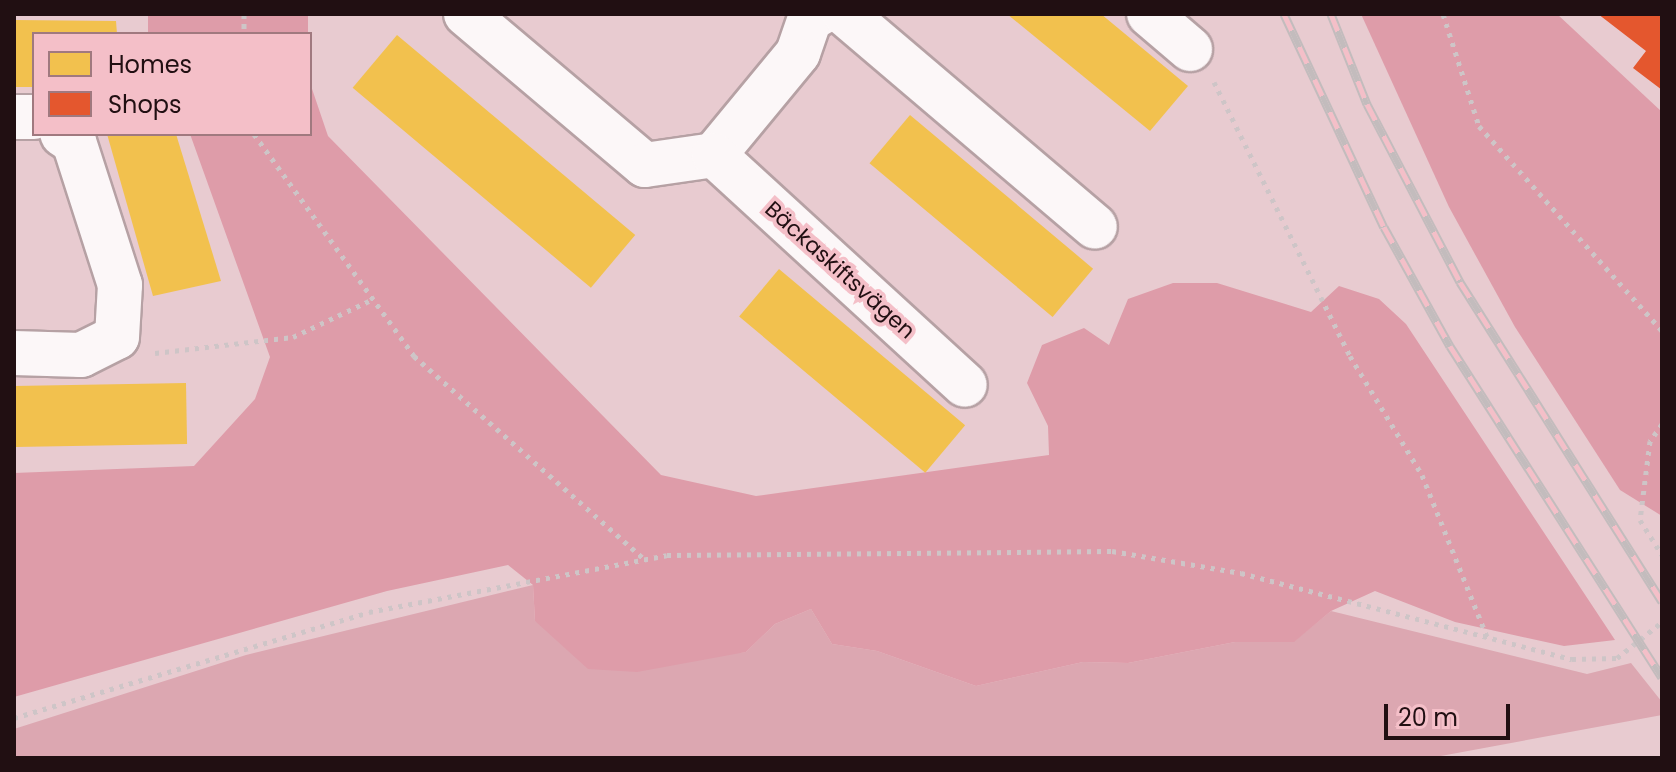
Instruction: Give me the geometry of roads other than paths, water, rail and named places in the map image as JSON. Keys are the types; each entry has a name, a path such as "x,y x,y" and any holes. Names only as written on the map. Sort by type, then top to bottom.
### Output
{"street":[{"path":"466,14 645,165 714,155 798,53 825,15 1095,227"},
{"path":"1149,14 1190,49"},
{"path":"14,353 81,355 117,337 120,285 74,142 65,136"},
{"name":"Bäckaskiftsvägen","path":"714,155 965,385"}],"railway":[{"path":"1284,14 1384,227 1450,346 1662,677"},
{"path":"1331,14 1367,104 1460,282 1662,602"}]}
